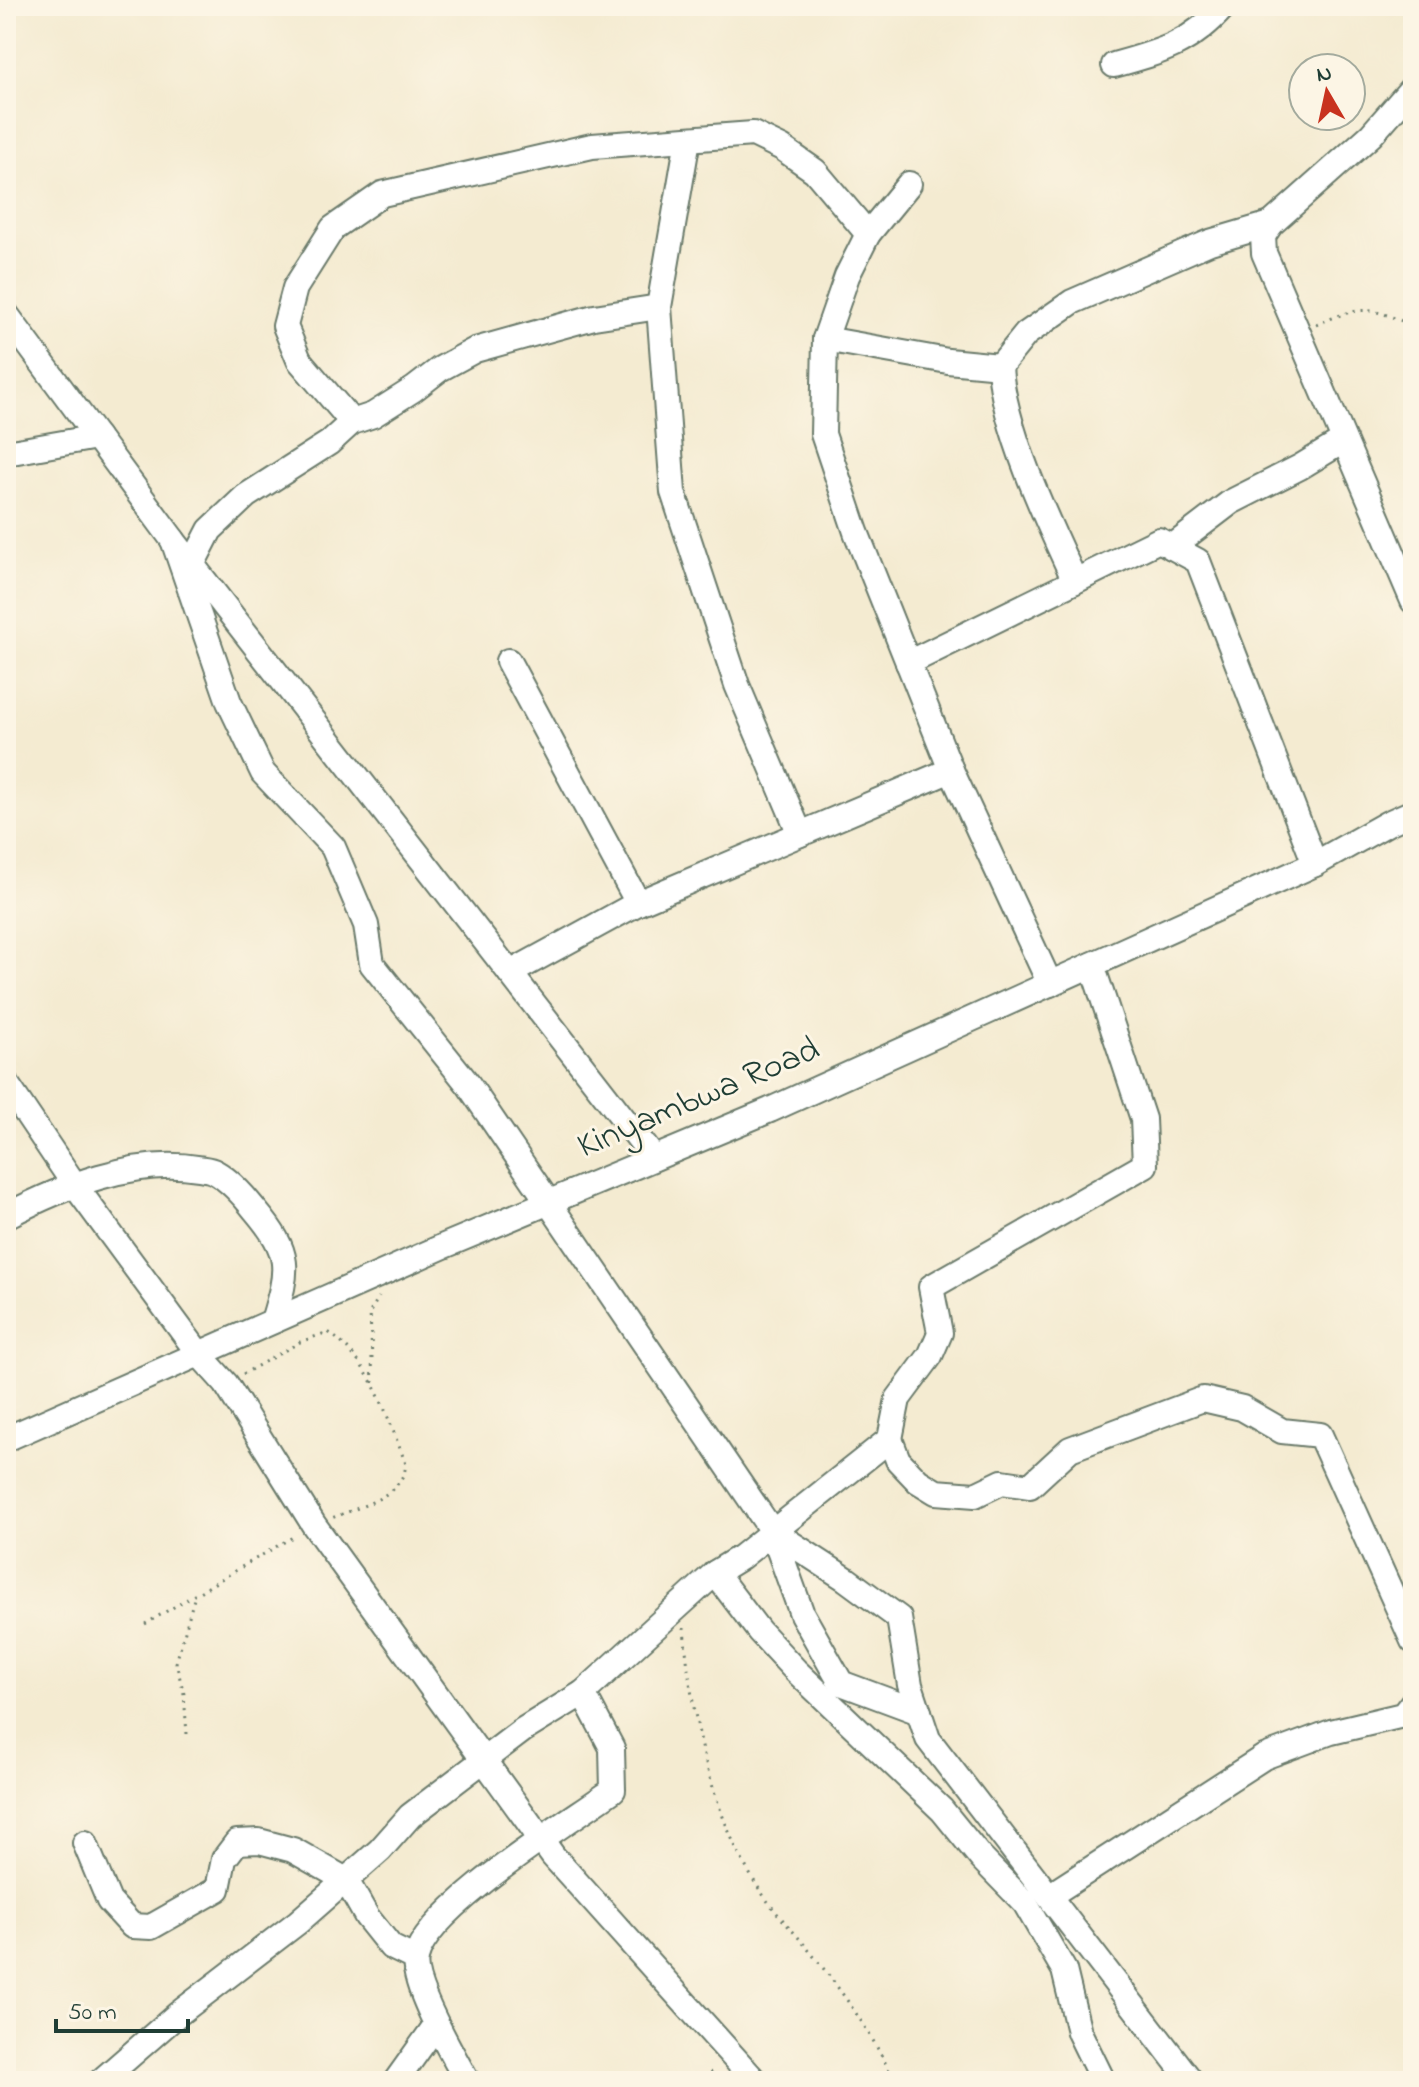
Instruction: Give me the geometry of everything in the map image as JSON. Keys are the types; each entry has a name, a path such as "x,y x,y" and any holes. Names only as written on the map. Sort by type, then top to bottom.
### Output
{"street":[{"path":"1114,65 1163,52 1205,28 1224,6"},
{"path":"1413,87 1371,135 1271,224 1263,236 1264,253 1413,601"},
{"path":"352,422 299,360 285,326 295,288 333,228 382,194 592,146 753,134 782,148 815,171 868,234"},
{"path":"688,139 659,307 673,492 737,685 800,834"},
{"path":"909,184 868,234 847,276 825,339 823,434 856,532 951,770 1050,984"},
{"path":"1075,581 1052,532 1017,440 1001,386 1000,366 1026,334 1072,302 1210,242 1271,224"},
{"path":"192,565 210,530 246,496 329,443 352,422 373,415 440,369 475,350 594,317 659,307"},
{"path":"6,314 192,565 654,1158"},
{"path":"825,339 948,361 1000,366"},
{"path":"6,453 97,437"},
{"path":"1172,547 1231,502 1343,441"},
{"path":"173,540 229,702 263,773 333,847 366,925 372,964 468,1084 772,1531 802,1614 841,1683 919,1712"},
{"path":"908,663 1159,540 1198,561 1315,864"},
{"path":"508,661 638,903"},
{"path":"510,973 638,903 951,770"},
{"name":"Kinyambwa Road","path":"6,1439 396,1267 770,1110 1315,864 1413,812"},
{"path":"1092,965 1143,1119 1145,1165 931,1287 940,1333 930,1356 898,1399 890,1439 898,1460 918,1481 936,1492 975,1495 1002,1482 1030,1486 1070,1449 1203,1399 1242,1408 1282,1431 1320,1435 1413,1641"},
{"path":"6,1083 76,1187 199,1354 226,1384 314,1525 553,1856 748,2071"},
{"path":"6,1216 76,1187 147,1166 180,1165 214,1171 240,1192 265,1222 286,1258 282,1291 273,1321"},
{"path":"101,2081 178,2014 298,1922 380,1850 410,1816 523,1730 583,1693 715,1573 741,1557 890,1439"},
{"path":"772,1531 899,1618 910,1685 928,1739 1191,2081"},
{"path":"715,1573 759,1631 796,1671 942,1810 981,1858 1025,1903 1064,1970 1079,2032 1103,2081"},
{"path":"467,2081 436,2025 418,1977 416,1959 434,1926 479,1884 613,1790 612,1748 583,1693"},
{"path":"1049,1896 1264,1757 1331,1732 1403,1715 1413,1702"},
{"path":"85,1843 109,1901 132,1926 151,1927 218,1889 224,1859 237,1842 259,1841 293,1850 346,1880 367,1917 391,1947 416,1959"},
{"path":"396,2081 436,2025"}],"path":[{"path":"1298,333 1358,309 1379,311 1413,326"},
{"path":"373,1383 370,1312 396,1267"},
{"path":"145,1624 314,1525 386,1495 405,1476 406,1464 373,1383 356,1358 328,1332 300,1342 226,1384"},
{"path":"187,1734 184,1694 176,1663 195,1595"},
{"path":"682,1604 696,1727 721,1812 742,1860 764,1896 833,1980 894,2081"},
{"path":"688,2081 748,2071"}]}
